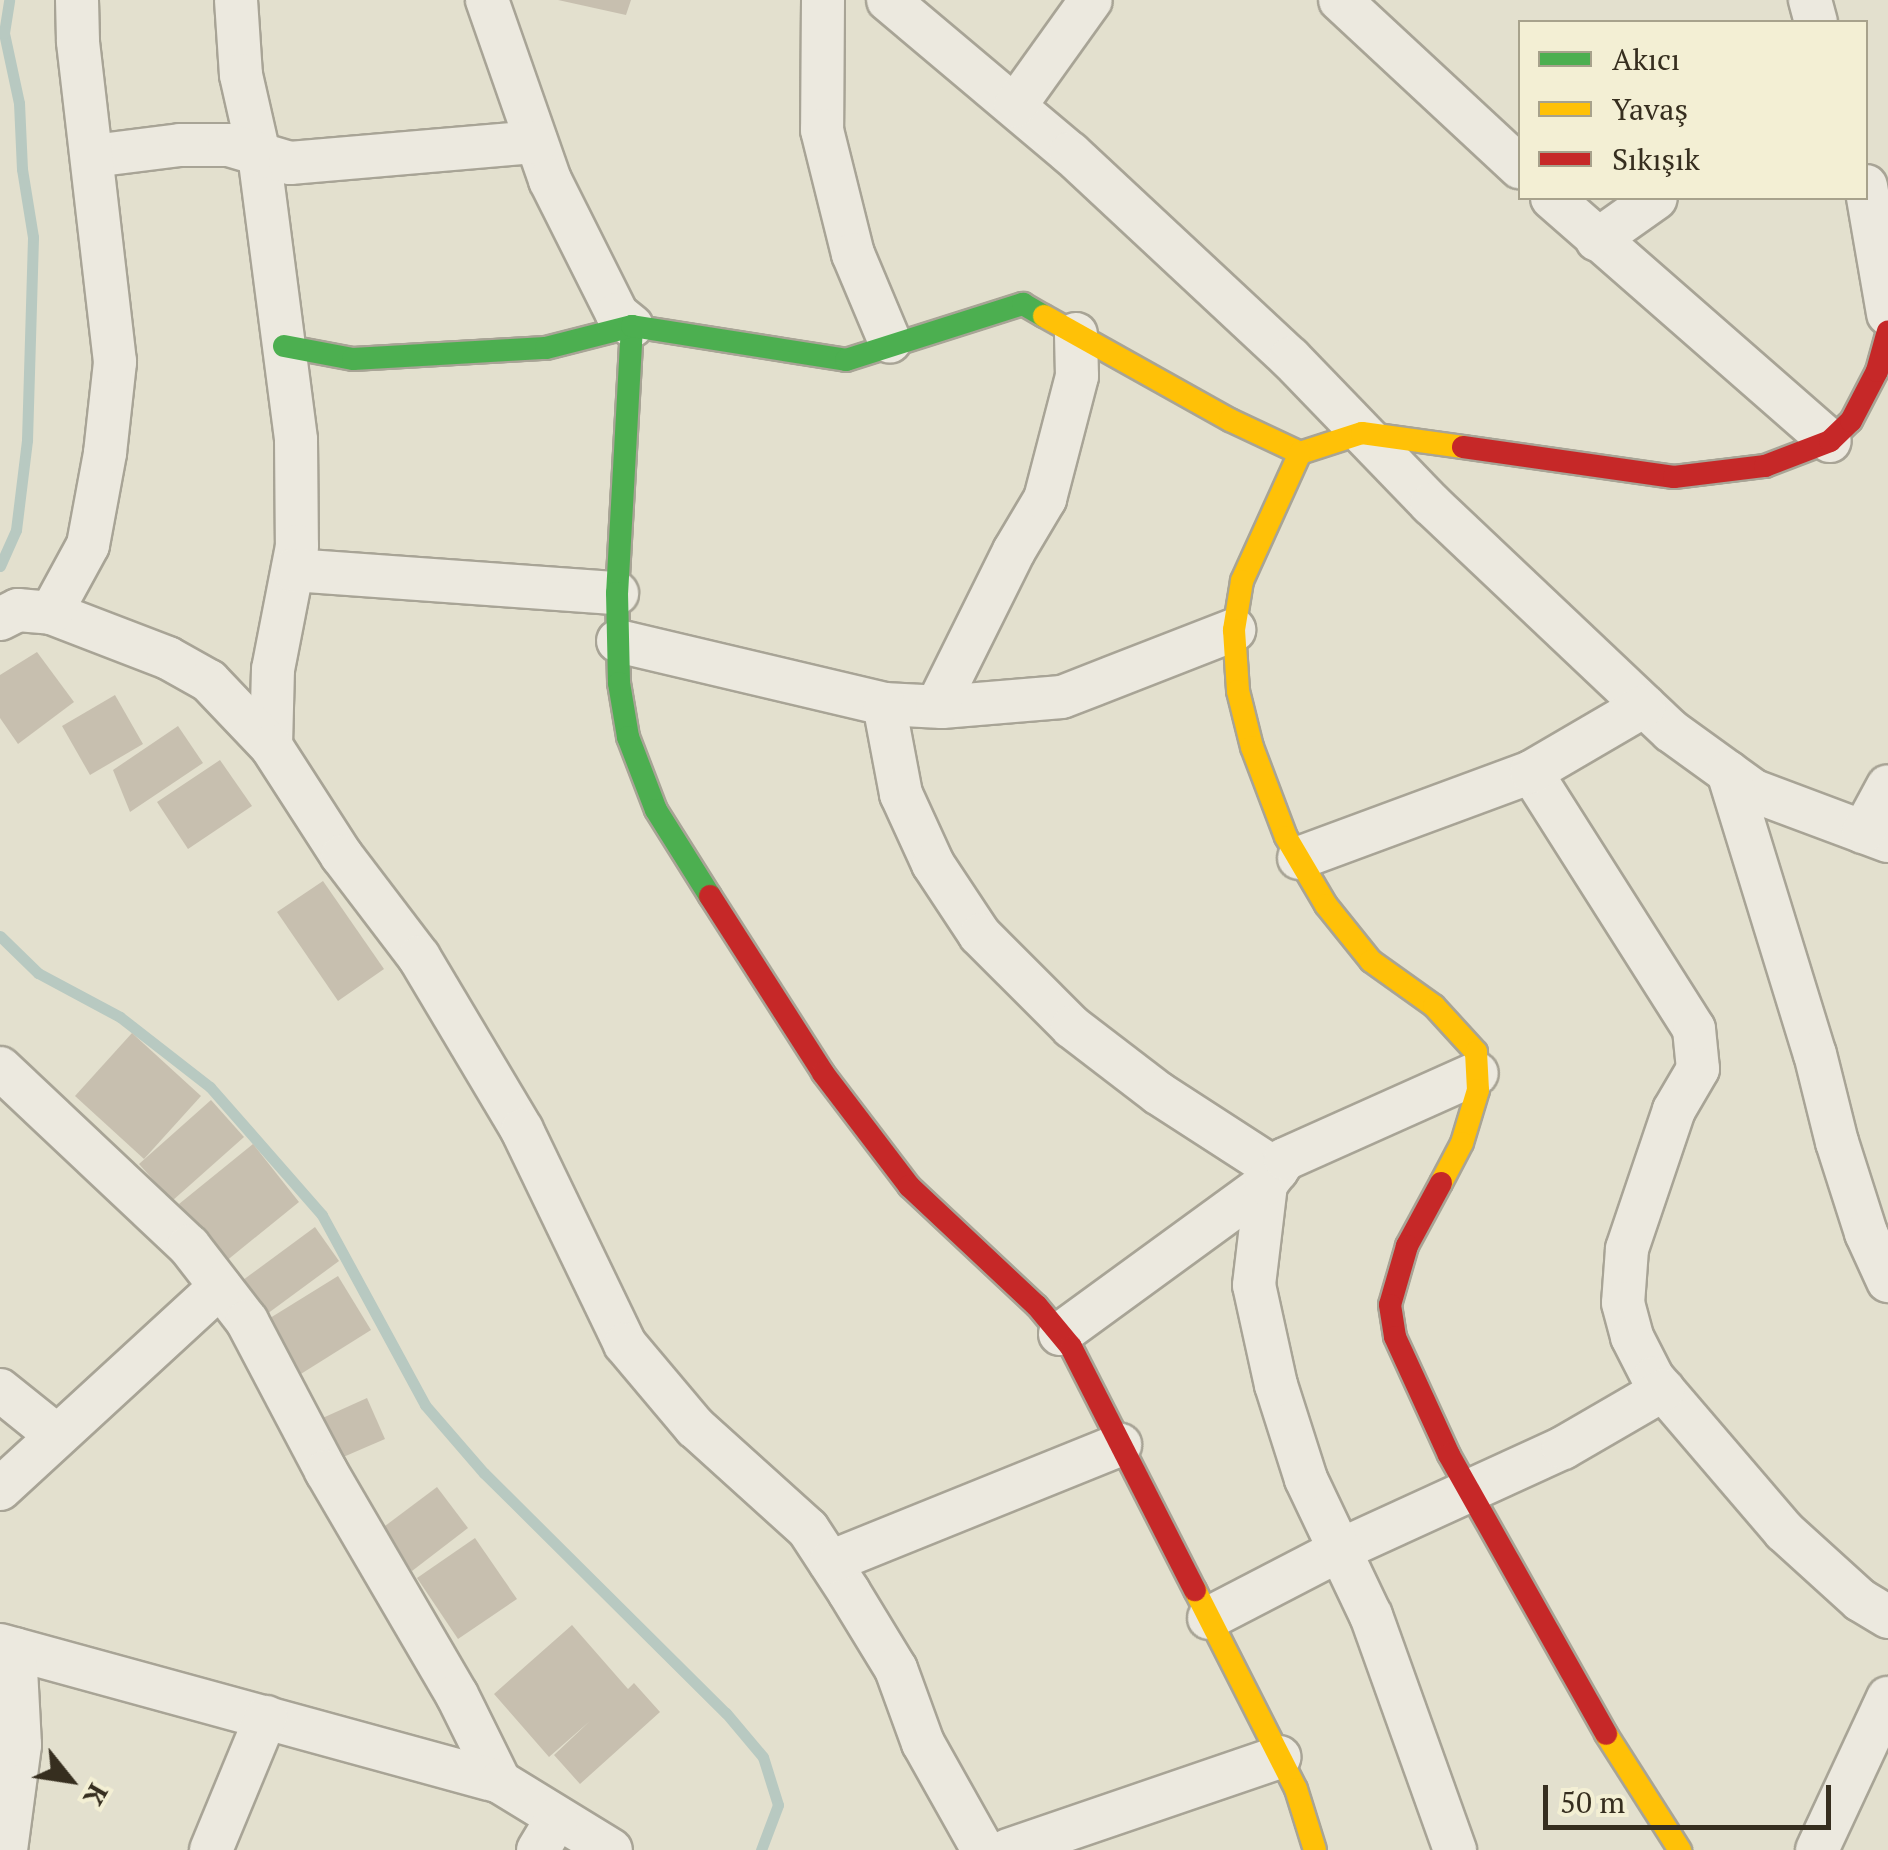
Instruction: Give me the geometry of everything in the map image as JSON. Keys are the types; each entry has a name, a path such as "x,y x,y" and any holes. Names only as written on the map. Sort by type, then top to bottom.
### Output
{"street":[{"path":"51,613 88,544 115,362 77,0"},
{"path":"236,0 241,74 259,154 296,440 298,546 274,669 271,746"},
{"path":"487,0 550,180 618,314 632,326"},
{"path":"823,0 822,130 853,254 890,342"},
{"path":"888,0 1014,106 1290,358 1431,504 1644,706 1754,791 1876,836 1888,786"},
{"path":"1014,106 1091,0"},
{"path":"1340,0 1518,166"},
{"path":"92,156 180,145 229,145 290,162 536,142"},
{"path":"1868,198 1888,314"},
{"path":"1554,200 1830,440"},
{"path":"1597,240 1653,200"},
{"path":"284,346 353,359 546,348 632,326 846,360 890,342 1023,304 1230,420 1300,454 1362,433 1674,477 1765,466 1830,440 1850,421 1878,370 1888,331"},
{"path":"632,326 617,593 618,683 628,737 656,810 812,1056 909,1186 1038,1306 1060,1334 1280,1756 1296,1790 1315,1850"},
{"path":"938,706 1014,550 1045,499 1077,376 1076,334"},
{"path":"1300,454 1242,582 1234,630 1238,691 1252,747 1286,836 1326,905 1371,961 1434,1006 1476,1052 1478,1090 1462,1143 1407,1246 1390,1305 1395,1338 1470,1490 1620,1761 1680,1850"},
{"path":"293,570 617,593"},
{"path":"0,619 18,610 51,613 168,658 209,681 271,746 342,856 419,957 522,1130 625,1344 694,1427 808,1529 896,1669 923,1743 984,1850"},
{"path":"618,641 884,704 938,706 1062,696 1234,630"},
{"path":"884,704 900,794 933,864 980,936 1072,1027 1272,1177"},
{"path":"1299,858 1531,772 1644,706"},
{"path":"1531,772 1694,1029 1698,1068 1674,1110 1626,1249 1623,1303 1632,1337 1663,1390 1784,1531 1860,1600 1888,1617"},
{"path":"1728,772 1815,1054 1837,1142 1866,1233 1888,1281"},
{"path":"0,1068 189,1246 247,1321 335,1485 458,1695 500,1782 548,1834 611,1850"},
{"path":"1060,1334 1272,1177 1286,1159 1477,1072"},
{"path":"1272,1177 1254,1286 1261,1324 1306,1478 1372,1616 1455,1850"},
{"path":"0,1489 220,1286"},
{"path":"0,1390 56,1434"},
{"path":"1209,1618 1340,1550 1563,1448 1663,1390"},
{"path":"830,1562 1120,1445"},
{"path":"6,1850 20,1745 5,1653 266,1717 500,1782"},
{"path":"1817,1850 1888,1698"},
{"path":"211,1850 266,1717"},
{"path":"1008,1850 1280,1756"}],"building":[{"path":"558,0 631,0 626,15"},
{"path":"37,652 74,702 18,744 0,718 0,675"},
{"path":"115,695 143,744 90,775 62,726"},
{"path":"178,726 203,763 130,812 113,770"},
{"path":"220,760 252,806 188,849 157,802"},
{"path":"323,881 384,969 338,1001 277,912"},
{"path":"132,1033 201,1096 144,1159 75,1096"},
{"path":"211,1100 244,1137 172,1201 139,1164"},
{"path":"253,1144 299,1202 225,1262 179,1204"},
{"path":"315,1227 339,1261 267,1314 243,1280"},
{"path":"338,1276 371,1330 296,1377 262,1323"},
{"path":"367,1398 385,1439 334,1461 316,1421"},
{"path":"437,1487 468,1528 412,1571 381,1529"},
{"path":"475,1538 517,1599 458,1639 417,1578"},
{"path":"572,1625 628,1689 634,1683 660,1712 580,1784 554,1755 590,1721 549,1757 494,1694"}],"waterway":[{"path":"0,566 16,530 27,440 33,237 22,169 19,103 4,33 9,0"},
{"path":"0,936 38,973 120,1017 210,1087 322,1215 425,1405 484,1473 726,1713 763,1757 778,1805 761,1850"}],"traffic: fast":[{"path":"284,346 353,359 546,348 632,326 846,360 1023,304 1044,316"},
{"path":"632,326 617,593 619,683 628,737 656,810 710,896"}],"traffic: slow":[{"path":"1044,316 1230,420 1300,453 1362,433 1463,447"},
{"path":"1300,453 1242,581 1234,630 1238,691 1252,747 1286,837 1326,905 1371,961 1434,1006 1476,1052 1478,1090 1462,1143 1441,1183"},
{"path":"1195,1590 1296,1789 1315,1850"},
{"path":"1606,1734 1680,1850"}],"traffic: jam":[{"path":"1463,447 1674,477 1765,466 1830,441 1851,421 1877,371 1888,331"},
{"path":"710,896 823,1073 909,1186 1037,1306 1071,1347 1195,1590"},
{"path":"1441,1183 1407,1246 1390,1305 1395,1337 1449,1455 1606,1734"}]}
